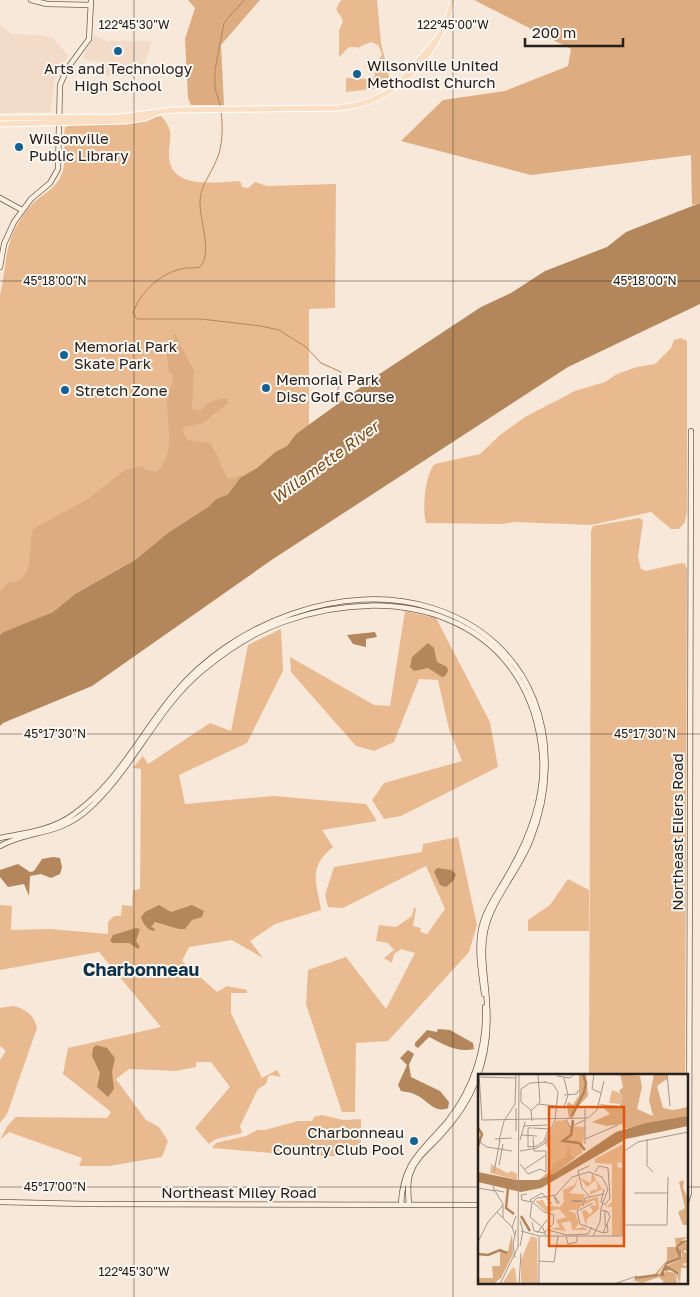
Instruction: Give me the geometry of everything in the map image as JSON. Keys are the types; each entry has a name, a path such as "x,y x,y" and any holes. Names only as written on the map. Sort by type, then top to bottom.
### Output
{"main road":[{"path":"0,124 119,117 180,110 348,107 368,101 397,85 438,39 453,0"},
{"path":"0,118 59,120"}],"street":[{"path":"0,267 6,239 22,210 55,176 59,158 60,85 68,69 89,39 91,2 44,4 31,0"},
{"path":"0,200 22,210"},
{"name":"Northeast Eilers Road","path":"688,1196 691,431"},
{"path":"0,838 49,827 75,814 122,766 172,696 197,670 228,646 283,616 343,602 398,602 431,608 455,617 483,633 500,648 521,673 539,715 547,760 544,791 530,842 491,913 485,930 483,949 488,1027 479,1074"},
{"path":"0,846 14,840 49,832 85,812 130,762 172,701 196,676 236,646 285,621 344,607 399,606 423,611 456,622 493,646 516,673 534,711 542,747 543,771 540,794 527,839 487,911 482,927 480,951 485,1024 476,1068 468,1089 453,1114 419,1151 410,1165 403,1184 401,1204"},
{"path":"409,1204 409,1179 413,1167 456,1117 472,1092 478,1077"},
{"name":"Northeast Miley Road","path":"0,1202 478,1205"}],"shaded area":[{"path":"188,0 260,0 221,45 224,105 191,105 188,98 185,39 195,8"},
{"path":"341,0 377,0 381,43 391,84 379,88 346,92 346,78 368,79 370,76 374,79 375,71 373,69 372,72 366,66 379,60 382,54 378,45 371,42 359,47 360,49 349,47 339,57 339,31 343,21 337,10"},
{"path":"474,0 700,0 700,203 692,205 691,155 531,175 401,141 443,100 505,91 568,66 571,49"},
{"path":"0,24 12,34 40,35 53,38 68,56 55,79 50,112 0,113"},
{"name":"Arts and Technology High School","path":"94,35 107,41 152,41 142,71 134,76 105,76 102,62 86,60 83,57"},
{"path":"161,116 170,129 170,164 176,173 184,179 206,183 240,181 242,187 248,188 255,182 267,186 336,184 335,308 309,309 309,425 296,434 287,446 275,452 257,468 0,635 0,295 10,241 20,220 28,209 55,185 61,176 65,158 65,127 79,123"},
{"path":"175,333 194,371 192,409 200,411 208,403 227,398 228,403 203,423 185,427 182,431 187,440 210,443 228,479 247,474 240,478 226,496 216,499 208,507 169,532 135,560 75,594 53,612 0,635 0,591 8,583 23,577 27,570 33,529 88,499 125,470 142,466 146,470 157,472 163,464 169,447 167,402 173,375 169,372 166,349 176,347 173,336"},
{"path":"681,338 687,341 687,510 685,522 679,529 671,529 651,512 591,525 515,522 502,524 426,523 424,510 425,492 429,475 435,464 480,454 500,435 525,417 575,391 605,382 617,374 637,367 655,364 671,348 674,340"},
{"path":"640,518 643,521 638,557 641,569 646,571 681,563 685,564 687,569 685,1074 589,1074 591,531 593,526"},
{"path":"405,611 436,618 490,722 498,767 401,816 384,819 372,800 384,783 462,761 449,729 438,680 419,679 394,742 374,751 356,746 291,672 290,657 374,705 390,706"},
{"path":"281,629 283,671 247,743 179,775 185,804 273,796 366,804 377,821 322,830 333,847 325,855 317,869 316,884 321,910 275,924 250,941 263,958 232,940 189,947 182,961 217,992 227,986 247,990 247,993 231,993 231,1013 262,1078 277,1070 281,1077 271,1075 268,1077 266,1084 258,1089 240,1126 242,1133 216,1139 209,1144 195,1128 230,1087 211,1062 196,1062 196,1067 176,1071 129,1069 116,1079 146,1120 159,1127 168,1141 162,1157 109,1166 79,1166 82,1158 9,1132 0,1140 8,1125 16,1117 107,1118 111,1112 63,1074 68,1048 161,1027 99,952 0,970 0,905 12,906 11,930 50,929 108,934 108,922 114,916 121,916 122,905 132,906 133,890 140,889 141,769 133,768 143,756 148,764 210,723 231,731 248,645"},
{"path":"458,837 477,925 469,952 388,1041 356,1043 355,1112 342,1112 306,1004 308,970 346,957 386,1009 415,953 401,949 394,954 392,963 384,958 394,950 388,943 376,941 379,925 396,927 412,916 414,907 416,909 413,926 421,928 420,932 427,934 445,909 426,866 343,908 328,907 325,895 334,867 422,852 423,844"},
{"path":"568,879 589,890 589,931 528,931 528,920 550,905"},
{"path":"13,1006 29,1013 34,1019 37,1028 7,1114 0,1123 0,1060 6,1051 0,1046 0,1008"},
{"path":"322,1115 343,1120 361,1119 361,1144 350,1156 307,1156 212,1148 216,1143 246,1136 257,1130 265,1130 298,1121 312,1121 314,1117"}],"water":[{"name":"Willamette River","path":"700,203 700,304 568,367 273,559 92,686 3,723 0,726 0,635 4,632 53,612 75,594 135,560 169,532 208,507 216,499 227,495 240,478 257,468 275,452 287,446 296,434 375,377 481,307 511,293 545,271 607,247 626,232"},
{"path":"375,632 377,637 366,639 366,647 353,644 347,635"},
{"path":"428,643 434,648 437,662 447,667 448,671 445,676 442,677 428,668 414,671 410,667 412,657"},
{"path":"60,858 62,867 60,874 51,878 41,874 30,876 29,896 24,884 8,887 0,877 0,870 18,864 30,872 34,871 42,859"},
{"path":"437,868 451,870 456,874 454,880 446,887 440,885 434,872"},
{"path":"159,905 171,912 192,905 204,911 202,917 192,920 185,929 155,922 151,927 155,931 152,931 146,927 141,917 145,912"},
{"path":"136,928 140,929 136,941 140,947 138,949 129,943 113,943 110,941 113,935"},
{"path":"438,1029 450,1030 473,1043 474,1049 456,1049 429,1037 418,1048 415,1046 415,1043 427,1030 437,1032"},
{"path":"96,1045 107,1048 115,1058 112,1072 114,1089 108,1097 97,1087 100,1073 92,1056 93,1048"},
{"path":"408,1050 414,1054 409,1065 411,1077 440,1091 449,1102 448,1108 435,1108 414,1094 401,1091 398,1085 407,1065 400,1058"}],"waterway":[{"path":"221,108 215,88 215,70 224,23 244,0"},
{"path":"221,112 220,150 202,189 200,200 205,244 204,261 200,267 181,269 158,280 145,292 133,313 137,319 201,319 279,330 306,347 321,363 341,372 342,380 337,391 340,403"}],"place":[{"name":"Arts and Technology High School","path":"118,51"},
{"name":"Wilsonville United Methodist Church","path":"357,74"},
{"name":"Wilsonville Public Library","path":"19,147"},
{"name":"Memorial Park Skate Park","path":"64,355"},
{"name":"Memorial Park Disc Golf Course","path":"266,388"},
{"name":"Stretch Zone","path":"65,390"},
{"name":"Charbonneau Country Club Pool","path":"414,1141"}],"district":[{"name":"Charbonneau","path":"141,969"}]}
